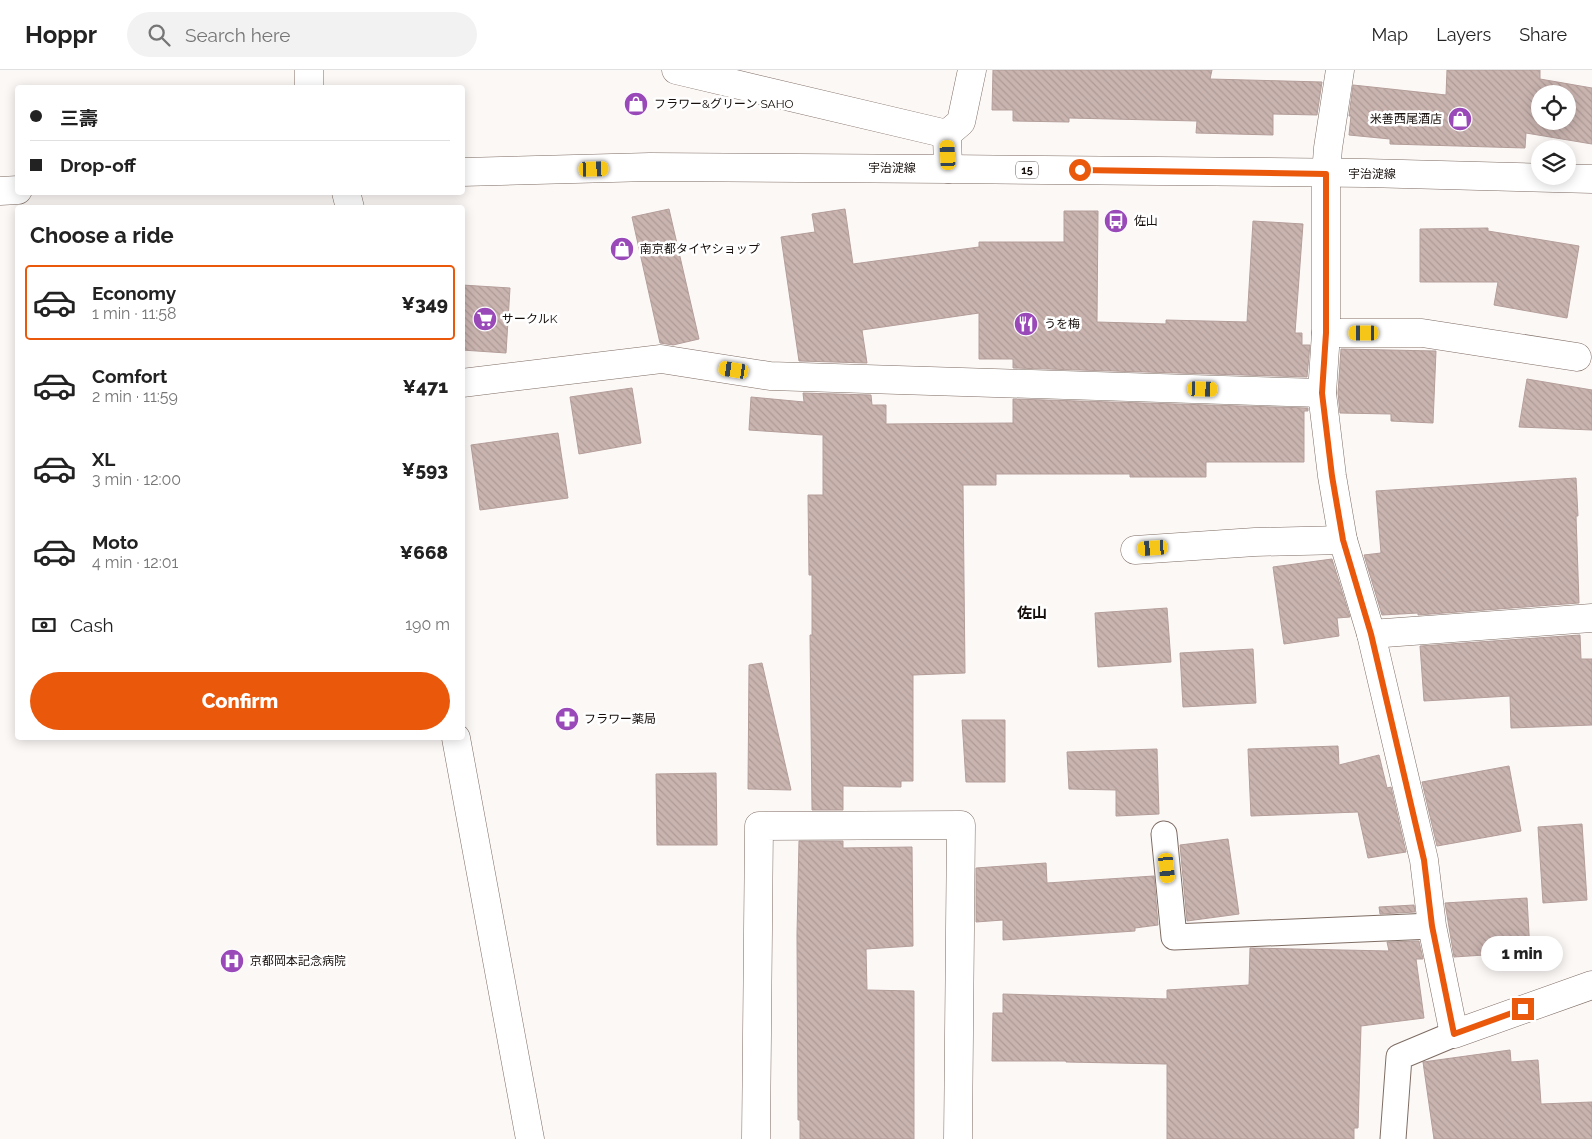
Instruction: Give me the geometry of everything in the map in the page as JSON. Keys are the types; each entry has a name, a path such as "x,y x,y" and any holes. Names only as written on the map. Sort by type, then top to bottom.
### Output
{"street":[{"path":"309,70 309,85"},
{"path":"676,70 947,134"},
{"path":"947,134 961,122 972,70"},
{"path":"1340,70 1326,174 1326,333 1322,393 1332,476 1343,540 1371,634 1424,860 1432,926 1454,1034 1592,985"},
{"path":"947,134 948,169"},
{"name":"宇治淀線","path":"465,172 650,167 1365,173 1592,179"},
{"path":"0,191 15,190"},
{"path":"1326,333 1422,333 1577,357"},
{"path":"465,383 661,359 770,376 1322,393"},
{"path":"1136,550 1255,542 1343,540"},
{"path":"1371,634 1592,618"},
{"path":"456,740 530,1139"},
{"path":"756,1139 760,826 961,825 958,1139"}],"lane":[{"path":"1164,834 1174,938 1432,926"},
{"path":"1393,1139 1399,1057 1454,1034"}],"building":[{"path":"993,70 1212,70 1210,79 1322,82 1317,115 1273,114 1273,135 1196,133 1197,121 1069,118 1069,122 1013,121 1013,110 992,110"},
{"path":"1447,70 1540,70 1540,79 1575,85 1531,85 1531,130 1576,130 1576,85 1592,88 1592,144 1526,133 1525,148 1390,144 1390,139 1349,135 1351,116 1349,116 1353,85 1446,95"},
{"path":"669,209 699,339 673,345 660,343 632,217"},
{"path":"845,209 853,264 979,247 979,242 1064,242 1064,211 1098,211 1097,322 1166,324 1166,320 1247,322 1253,221 1303,224 1295,333 1302,333 1302,345 1310,345 1307,377 1013,368 1013,359 979,359 979,313 862,330 867,363 799,361 781,237 815,232 812,214"},
{"path":"1488,228 1488,231 1579,246 1567,318 1494,305 1498,282 1420,282 1420,229"},
{"name":"サークルK","path":"465,285 510,288 506,353 465,350"},
{"path":"1341,349 1436,351 1433,423 1391,421 1391,414 1340,413 1338,393"},
{"path":"1527,379 1592,390 1592,430 1519,427"},
{"path":"632,388 641,443 579,454 570,397"},
{"path":"803,393 871,395 872,405 886,405 886,424 1013,423 1013,399 1308,408 1308,411 1304,411 1304,462 1206,462 1206,477 1130,477 1130,474 996,474 996,485 963,485 965,673 913,675 913,781 901,781 901,787 843,786 843,810 812,810 810,635 812,635 812,575 809,575 808,495 823,495 823,435 749,430 751,397 804,402"},
{"path":"558,433 568,498 480,510 471,445"},
{"path":"1576,478 1579,603 1418,615 1418,613 1382,615 1364,555 1381,553 1376,491"},
{"path":"1332,559 1350,617 1337,618 1339,636 1284,644 1273,567"},
{"path":"1167,608 1171,662 1098,667 1095,613"},
{"path":"1580,635 1581,659 1592,659 1592,725 1511,728 1510,696 1424,701 1420,646"},
{"path":"1253,649 1256,703 1183,707 1180,653"},
{"path":"762,663 791,790 748,789 749,665"},
{"path":"962,720 1005,720 1005,782 966,782"},
{"path":"1338,746 1339,765 1379,755 1387,788 1391,787 1406,852 1368,858 1358,812 1251,816 1248,749"},
{"path":"1157,749 1159,814 1116,816 1116,790 1069,789 1067,752"},
{"path":"1509,766 1521,831 1437,846 1422,782"},
{"path":"716,773 717,845 657,845 656,774"},
{"path":"1582,824 1587,900 1543,903 1538,827"},
{"path":"1228,839 1239,914 1187,921 1180,845"},
{"path":"799,841 843,841 843,848 912,847 913,946 866,949 867,990 914,991 914,1139 800,1139 800,1120 798,1120 797,934"},
{"path":"1046,863 1047,883 1154,876 1158,925 1135,928 1135,931 1003,940 1003,920 976,922 976,868"},
{"path":"1527,898 1530,952 1454,957 1445,903"},
{"path":"1414,905 1415,912 1380,914 1379,907"},
{"path":"1419,941 1423,959 1416,959 1424,1018 1361,1026 1358,1128 1354,1128 1354,1139 1167,1139 1167,1064 992,1061 993,1013 1003,1013 1003,994 1167,999 1167,990 1249,985 1250,948 1389,951 1387,942"},
{"path":"1510,1050 1511,1062 1538,1060 1541,1104 1592,1102 1592,1139 1434,1139 1423,1062"}],"place":[{"name":"フラワー&グリーン SAHO","path":"636,104"},
{"name":"米善西尾酒店","path":"1460,119"},
{"name":"佐山","path":"1116,221"},
{"name":"南京都タイヤショップ","path":"622,249"},
{"name":"サークルK","path":"485,319"},
{"name":"うを梅","path":"1026,324"},
{"name":"フラワー薬局","path":"567,719"},
{"name":"京都岡本記念病院","path":"232,961"}],"district":[{"name":"佐山","path":"1032,613"}],"route":[{"path":"1080,170 1326,174 1326,333 1322,393 1332,476 1343,540 1371,634 1424,860 1432,926 1454,1034 1523,1009"}]}
